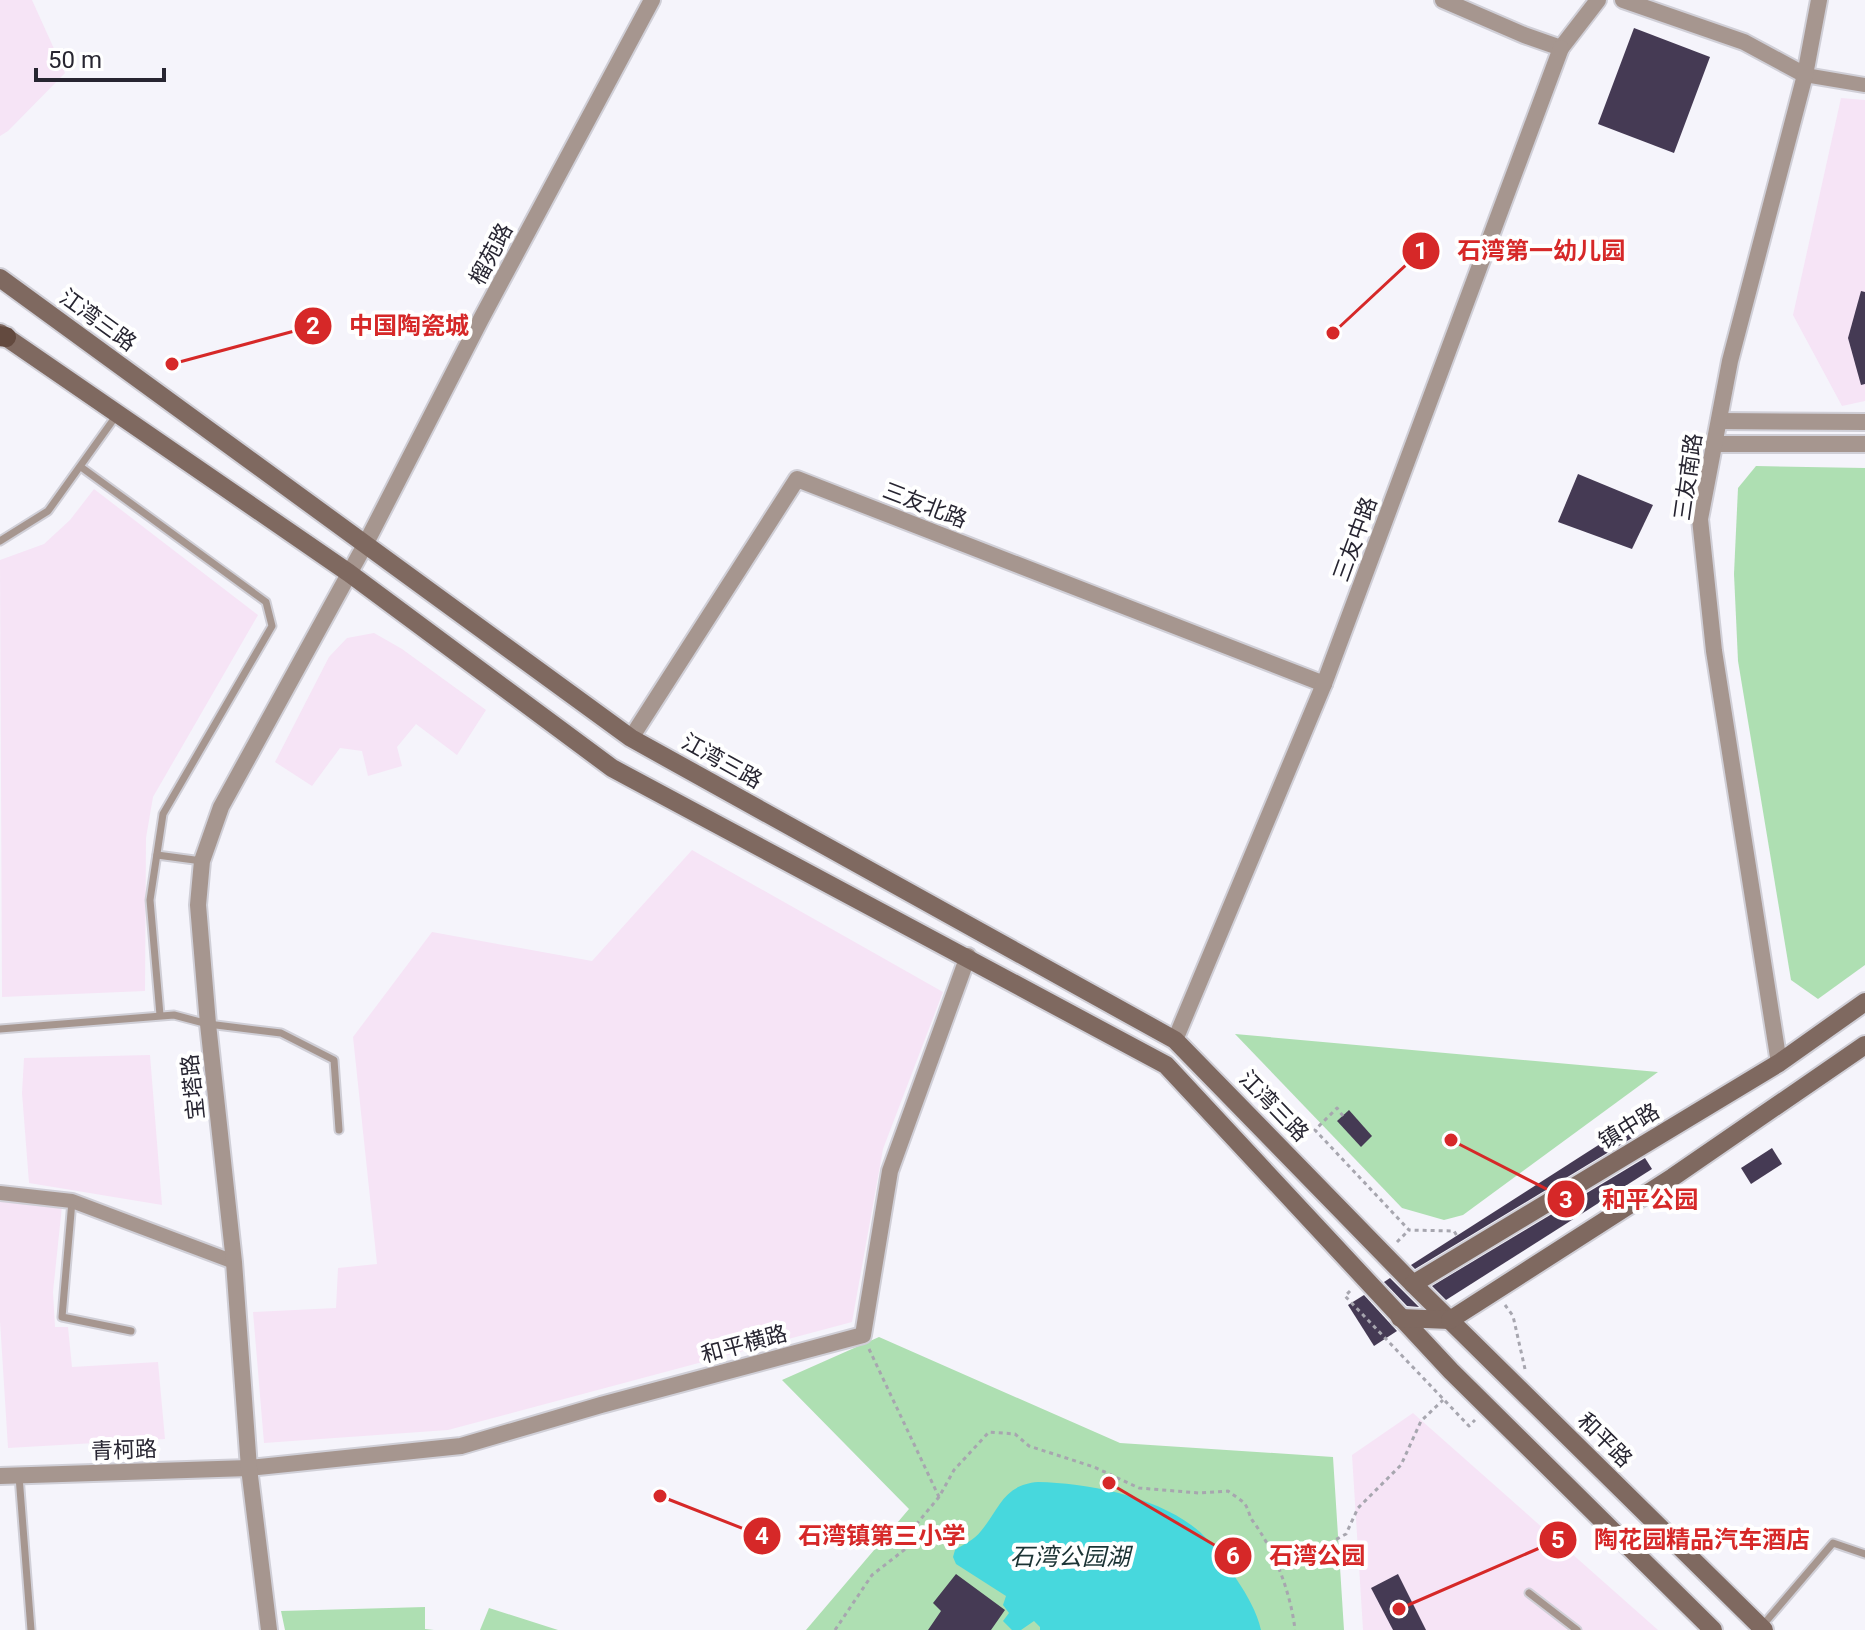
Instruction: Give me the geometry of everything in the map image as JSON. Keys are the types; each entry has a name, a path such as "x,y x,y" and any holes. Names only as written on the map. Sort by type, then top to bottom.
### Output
{"main road":[{"name":"江湾三路","path":"0,278 631,738 1175,1040 1413,1284"},
{"path":"2,335 349,573 612,768 968,956 1166,1065 1400,1318 1713,1630"},
{"name":"镇中路","path":"1413,1284 1779,1063 1865,1002"},
{"path":"1400,1318 1450,1320 1673,1177 1865,1045"},
{"path":"1400,1318 1413,1284"},
{"name":"和平路","path":"1413,1284 1761,1629"}],"street":[{"name":"榴苑路","path":"349,573 652,0"},
{"path":"1443,0 1561,48"},
{"name":"三友中路","path":"1175,1040 1324,684 1561,48 1598,0"},
{"path":"1623,0 1744,42 1805,75 1865,85"},
{"name":"三友南路","path":"1779,1063 1714,651 1700,519 1730,361 1805,75 1819,0"},
{"path":"1719,421 1865,422"},
{"path":"1714,444 1865,444"},
{"name":"三友北路","path":"631,738 797,479 1324,684"},
{"name":"宝塔路","path":"269,1630 249,1468 234,1262 198,905 202,861 221,807 349,573"},
{"path":"863,1335 890,1171 968,956"},
{"path":"0,1193 72,1201 234,1262"},
{"name":"和平横路","path":"249,1468 461,1446 863,1335"},
{"name":"青柯路","path":"0,1476 249,1468"}],"lane":[{"path":"0,541 48,511 117,414"},
{"path":"81,467 266,602 272,626 163,814 150,900 160,1015"},
{"path":"157,855 202,861"},
{"path":"0,1029 174,1015 208,1024 281,1033 334,1060 339,1130"},
{"path":"72,1201 62,1317 131,1331"},
{"path":"19,1476 31,1630"},
{"path":"1761,1629 1833,1543 1865,1554"},
{"path":"1529,1593 1577,1630"}],"path":[{"path":"1343,1116 1337,1108 1315,1130 1409,1230 1454,1231 1467,1251"},
{"path":"1495,1291 1513,1316 1525,1371"},
{"path":"1345,1296 1469,1426"},
{"path":"863,1335 939,1497"},
{"path":"1279,1567 1290,1565 1346,1534 1358,1508 1401,1465 1421,1421 1443,1400"},
{"path":"835,1630 872,1575 908,1547 915,1526 939,1497 954,1470 989,1432 1015,1434 1029,1446 1094,1467 1139,1488 1199,1493 1228,1491 1245,1504 1279,1567 1295,1630"}],"shaded area":[{"path":"0,0 32,0 65,73 0,136"},
{"path":"1841,98 1865,100 1865,401 1842,406 1793,315"},
{"path":"94,489 258,615 153,797 146,838 145,991 2,997 0,560 44,544 70,520"},
{"path":"374,633 402,649 486,710 457,755 416,724 397,747 402,766 368,776 362,751 340,748 312,786 275,762 329,657 347,638"},
{"path":"692,850 943,992 883,1149 852,1322 448,1430 264,1443 253,1312 336,1308 338,1268 377,1264 353,1037 432,932 592,961"},
{"path":"150,1055 162,1205 29,1183 22,1093 24,1058"},
{"path":"0,1199 62,1206 53,1292 55,1327 68,1327 72,1367 158,1362 165,1439 8,1448 0,1321"},
{"path":"1413,1413 1658,1630 1363,1630 1352,1455"}],"green space":[{"path":"1756,466 1865,468 1865,965 1818,999 1791,980 1738,661 1734,574 1738,488"},
{"path":"1235,1034 1658,1072 1463,1215 1444,1220 1402,1208"},
{"path":"879,1337 1120,1443 1333,1457 1344,1630 806,1630 909,1509 782,1380"},
{"path":"425,1607 425,1629 434,1630 285,1630 281,1611"},
{"path":"489,1608 558,1630 480,1630"}],"water":[{"name":"石湾公园湖","path":"1026,1484 1079,1485 1123,1494 1184,1520 1205,1537 1225,1561 1251,1604 1261,1630 1040,1630 1034,1621 1021,1630 1012,1630 1003,1621 1009,1613 1003,1605 1006,1596 956,1564 953,1557 955,1550 978,1534 1010,1493"}],"building":[{"path":"1634,28 1710,57 1674,153 1598,124"},
{"path":"1861,291 1865,292 1865,384 1861,385 1848,338"},
{"path":"1578,474 1653,505 1632,549 1558,522"},
{"path":"1349,1110 1372,1136 1361,1147 1337,1121"},
{"path":"1625,1128 1632,1138 1415,1269 1411,1265"},
{"path":"1772,1148 1782,1164 1751,1184 1741,1168"},
{"path":"1645,1158 1652,1169 1446,1300 1432,1286"},
{"path":"1390,1278 1419,1307 1407,1306 1384,1282"},
{"path":"1364,1295 1397,1331 1374,1346 1348,1305"},
{"path":"956,1574 1005,1610 991,1630 928,1630 941,1611 933,1603"},
{"path":"1398,1574 1426,1630 1393,1630 1371,1588"}],"place":[{"name":"石湾第一幼儿园","path":"1333,333"},
{"name":"中国陶瓷城","path":"172,364"},
{"name":"和平公园","path":"1451,1140"},
{"name":"石湾公园","path":"1109,1483"},
{"name":"石湾镇第三小学","path":"660,1496"},
{"name":"陶花园精品汽车酒店","path":"1399,1609"}]}
